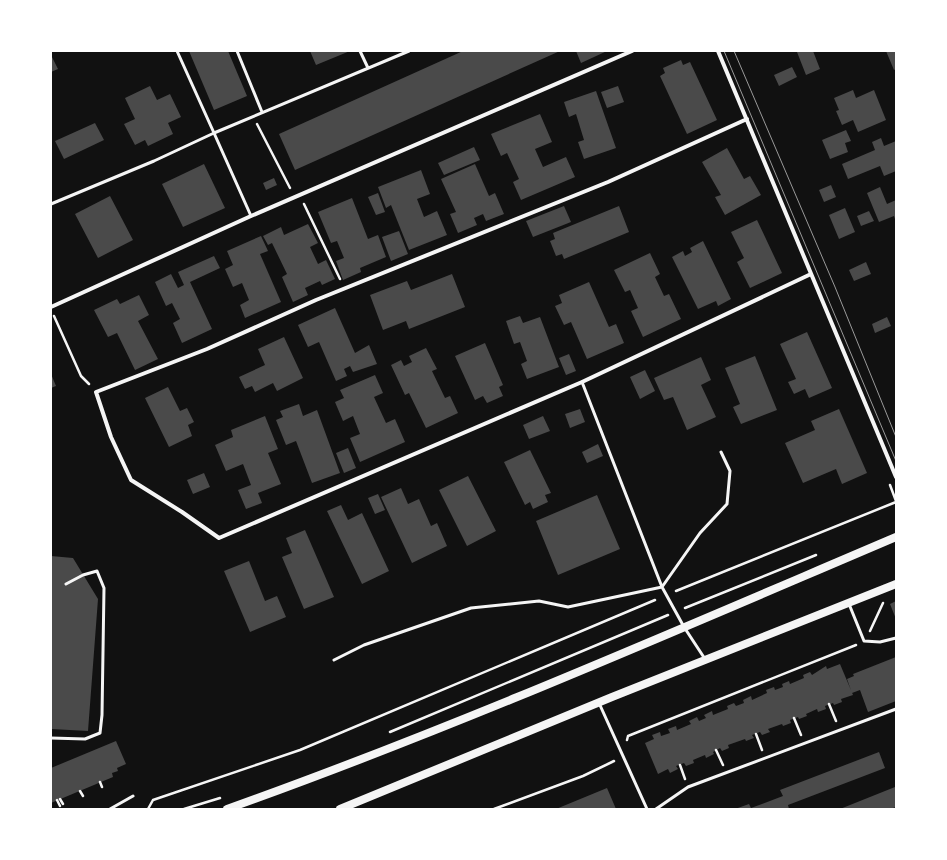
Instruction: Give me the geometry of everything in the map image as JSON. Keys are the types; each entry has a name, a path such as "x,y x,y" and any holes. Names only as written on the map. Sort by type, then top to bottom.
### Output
{"main road":[{"path":"227,809 297,784 425,733 684,627 896,537"},
{"path":"340,809 896,584"}],"street":[{"path":"51,306 294,197 632,51"},
{"path":"718,51 896,477"},
{"path":"747,119 608,182 344,288 207,349 96,392 111,437 131,480 219,538 582,382 811,274"}],"lane":[{"path":"177,51 251,216"},
{"path":"238,51 262,112"},
{"path":"360,51 368,68"},
{"path":"51,204 154,161 262,112 409,51"},
{"path":"582,382 662,587 684,627 706,661"},
{"path":"334,660 364,645 471,608 540,601 568,607 662,587 700,533 727,504 730,471 721,452"},
{"path":"51,738 85,739 100,733 102,715 104,588 96,571 82,575 66,584"},
{"path":"849,604 864,641 880,642 896,638"},
{"path":"599,703 647,809"},
{"path":"656,809 688,787 896,709"},
{"path":"110,809 133,796"}],"path":[{"path":"253,116 294,197"},
{"path":"300,195 344,288"},
{"path":"54,315 81,376 96,392"},
{"path":"148,809 153,800 300,750 667,595 896,502"},
{"path":"388,734 676,611 823,553"},
{"path":"494,809 583,776 623,756 628,736 864,641 884,601"},
{"path":"829,704 840,730"},
{"path":"794,718 804,743"},
{"path":"756,734 765,758"},
{"path":"716,750 726,772"},
{"path":"100,782 102,787"},
{"path":"80,791 82,796"},
{"path":"184,809 226,796"},
{"path":"59,799 62,805"}],"building":[{"path":"189,51 228,51 247,96 214,110"},
{"path":"310,51 350,51 316,65"},
{"path":"463,51 560,51 295,170 279,134"},
{"path":"576,51 607,51 581,63"},
{"path":"813,51 820,69 806,75 797,52"},
{"path":"886,51 896,51 896,69 894,70"},
{"path":"51,55 58,69 51,72"},
{"path":"681,60 683,65 690,62 717,120 687,134 660,76 665,73 663,68"},
{"path":"792,67 797,77 779,86 774,75"},
{"path":"150,86 157,100 170,94 181,117 168,123 173,134 148,146 145,140 135,145 124,124 135,119 125,98"},
{"path":"618,86 624,102 607,108 601,92"},
{"path":"853,90 856,98 874,90 886,120 858,132 853,120 842,125 836,111 839,110 834,98"},
{"path":"596,91 616,148 584,159 578,142 584,140 576,114 569,117 564,102"},
{"path":"540,114 552,142 535,149 543,167 566,157 575,177 521,200 513,182 519,179 507,153 501,156 491,134"},
{"path":"95,123 104,140 64,159 55,141"},
{"path":"846,130 851,141 845,143 848,152 830,159 822,140"},
{"path":"881,138 884,146 896,141 896,171 884,176 880,166 848,179 842,164 875,150 872,142"},
{"path":"474,147 480,160 444,175 438,163"},
{"path":"727,148 744,179 750,176 761,195 725,215 715,197 721,195 702,162"},
{"path":"204,164 225,208 183,227 162,184"},
{"path":"475,164 489,196 495,193 504,214 486,221 483,214 474,218 477,225 458,233 450,214 456,212 441,179"},
{"path":"421,170 430,194 417,199 424,217 437,211 447,235 409,250 391,205 386,208 378,187"},
{"path":"274,178 277,185 266,190 263,183"},
{"path":"831,185 836,197 824,202 819,190"},
{"path":"880,187 887,204 896,200 896,222 894,216 879,222 867,193"},
{"path":"378,193 385,212 376,215 368,197"},
{"path":"110,196 133,240 98,258 75,214"},
{"path":"352,198 368,239 378,235 386,257 360,268 361,272 343,280 336,261 344,258 337,241 331,243 318,212"},
{"path":"564,206 571,222 533,237 526,221"},
{"path":"619,206 629,232 564,259 562,254 556,256 550,241 555,239 553,233"},
{"path":"845,208 855,232 839,239 829,215"},
{"path":"869,211 874,221 861,226 857,216"},
{"path":"757,220 782,273 750,288 737,262 744,258 731,232"},
{"path":"308,224 318,243 310,247 318,264 326,260 335,279 322,285 320,281 305,288 308,295 293,302 282,277 287,274 272,243 268,245 263,236 281,227 284,235"},
{"path":"399,231 408,254 391,261 382,237"},
{"path":"261,236 268,251 260,254 281,302 245,318 240,305 249,300 242,283 233,287 225,269 233,265 227,251"},
{"path":"703,241 731,299 718,306 716,301 698,309 672,257 683,251 685,256 692,252 690,248"},
{"path":"650,253 660,274 655,277 664,296 669,294 681,319 643,337 631,311 638,308 630,290 625,292 614,270"},
{"path":"214,256 220,268 190,282 212,329 182,343 173,323 180,319 172,303 166,306 155,282 171,274 178,288 184,285 178,272"},
{"path":"866,262 871,274 854,281 849,270"},
{"path":"452,274 465,307 409,329 406,321 383,330 370,295 407,281 411,290"},
{"path":"589,282 609,327 616,324 624,343 587,359 571,322 564,325 555,306 562,303 559,295"},
{"path":"139,295 149,315 138,321 158,359 135,370 117,333 108,337 94,310 117,299 120,304"},
{"path":"335,308 355,353 369,345 377,364 353,372 350,366 344,369 347,376 336,381 319,342 308,347 298,325"},
{"path":"520,316 523,323 540,317 559,367 527,379 521,364 527,361 520,342 514,344 506,321"},
{"path":"887,317 891,326 875,333 872,324"},
{"path":"807,332 832,388 809,398 805,389 794,394 788,382 796,379 780,344"},
{"path":"284,337 303,378 277,391 273,383 255,392 252,386 245,389 239,377 265,365 258,349"},
{"path":"485,343 503,385 499,387 503,396 487,403 483,396 475,400 455,356"},
{"path":"426,348 437,369 432,371 445,398 450,396 458,413 426,428 409,393 405,395 391,365 401,360 404,366 412,362 409,356"},
{"path":"569,354 576,371 566,375 559,358"},
{"path":"755,356 777,410 741,424 733,407 740,404 725,368"},
{"path":"701,357 711,380 701,385 716,417 687,430 673,397 664,400 654,378"},
{"path":"645,370 655,391 640,399 630,377"},
{"path":"51,374 56,386 51,388"},
{"path":"375,375 383,393 374,397 386,423 395,419 405,442 360,462 350,438 360,434 353,416 343,421 335,402 344,398 340,390"},
{"path":"168,387 180,411 187,408 194,422 188,425 192,436 169,447 145,398"},
{"path":"299,404 303,416 317,410 340,473 312,483 296,441 286,445 276,420 283,417 280,411"},
{"path":"580,409 585,422 570,428 565,414"},
{"path":"839,409 867,473 842,484 836,469 803,483 785,443 815,430 811,421"},
{"path":"265,416 278,449 268,453 281,484 258,493 262,503 246,509 238,490 251,485 243,464 226,471 215,445 233,437 231,430"},
{"path":"543,416 550,431 529,439 523,425"},
{"path":"598,444 603,456 587,463 582,452"},
{"path":"348,448 356,468 344,473 336,453"},
{"path":"530,450 551,493 545,495 548,502 533,509 530,502 525,505 504,462"},
{"path":"204,473 210,487 193,494 187,480"},
{"path":"468,476 496,531 467,546 439,490"},
{"path":"401,488 408,504 419,499 431,526 437,523 447,546 412,563 381,497"},
{"path":"378,494 385,510 375,514 368,498"},
{"path":"597,495 620,549 558,575 536,521"},
{"path":"341,505 348,520 362,513 389,571 362,584 327,511"},
{"path":"305,530 334,597 304,609 282,557 292,553 286,538"},
{"path":"51,556 73,558 98,599 88,731 51,729"},
{"path":"249,561 265,601 277,596 286,617 250,632 224,571"},
{"path":"896,601 896,619 890,604"},
{"path":"896,657 896,701 868,712 860,690 852,693 847,679 854,676 853,674"},
{"path":"840,664 853,695 841,699 842,702 825,706 826,709 818,712 817,709 806,714 807,716 790,720 791,723 783,726 782,724 768,729 770,732 762,735 760,732 752,735 754,738 746,741 745,739 728,745 729,748 722,751 720,748 713,752 714,754 706,758 705,755 693,760 694,763 686,766 684,763 676,766 678,769 670,773 668,769 658,774 645,743 654,739 652,735 660,732 661,736 670,733 668,729 676,726 677,730 691,724 689,721 697,717 699,721 706,718 704,715 712,711 713,715 728,709 727,706 734,703 736,706 744,703 743,700 751,696 752,700 767,693 766,690 774,687 775,690 783,687 782,684 789,681 790,684 804,678 803,675 810,672 812,675 826,666 827,669"},
{"path":"116,741 126,764 117,768 118,771 112,773 113,777 51,803 51,768"},
{"path":"879,752 885,768 788,805 789,809 735,809 749,804 751,808 783,796 780,790"},
{"path":"895,787 896,807 890,809 840,809"},
{"path":"607,788 616,809 556,809"}],"tram line":[{"path":"724,51 896,461"},
{"path":"734,51 835,287 896,437"}]}
